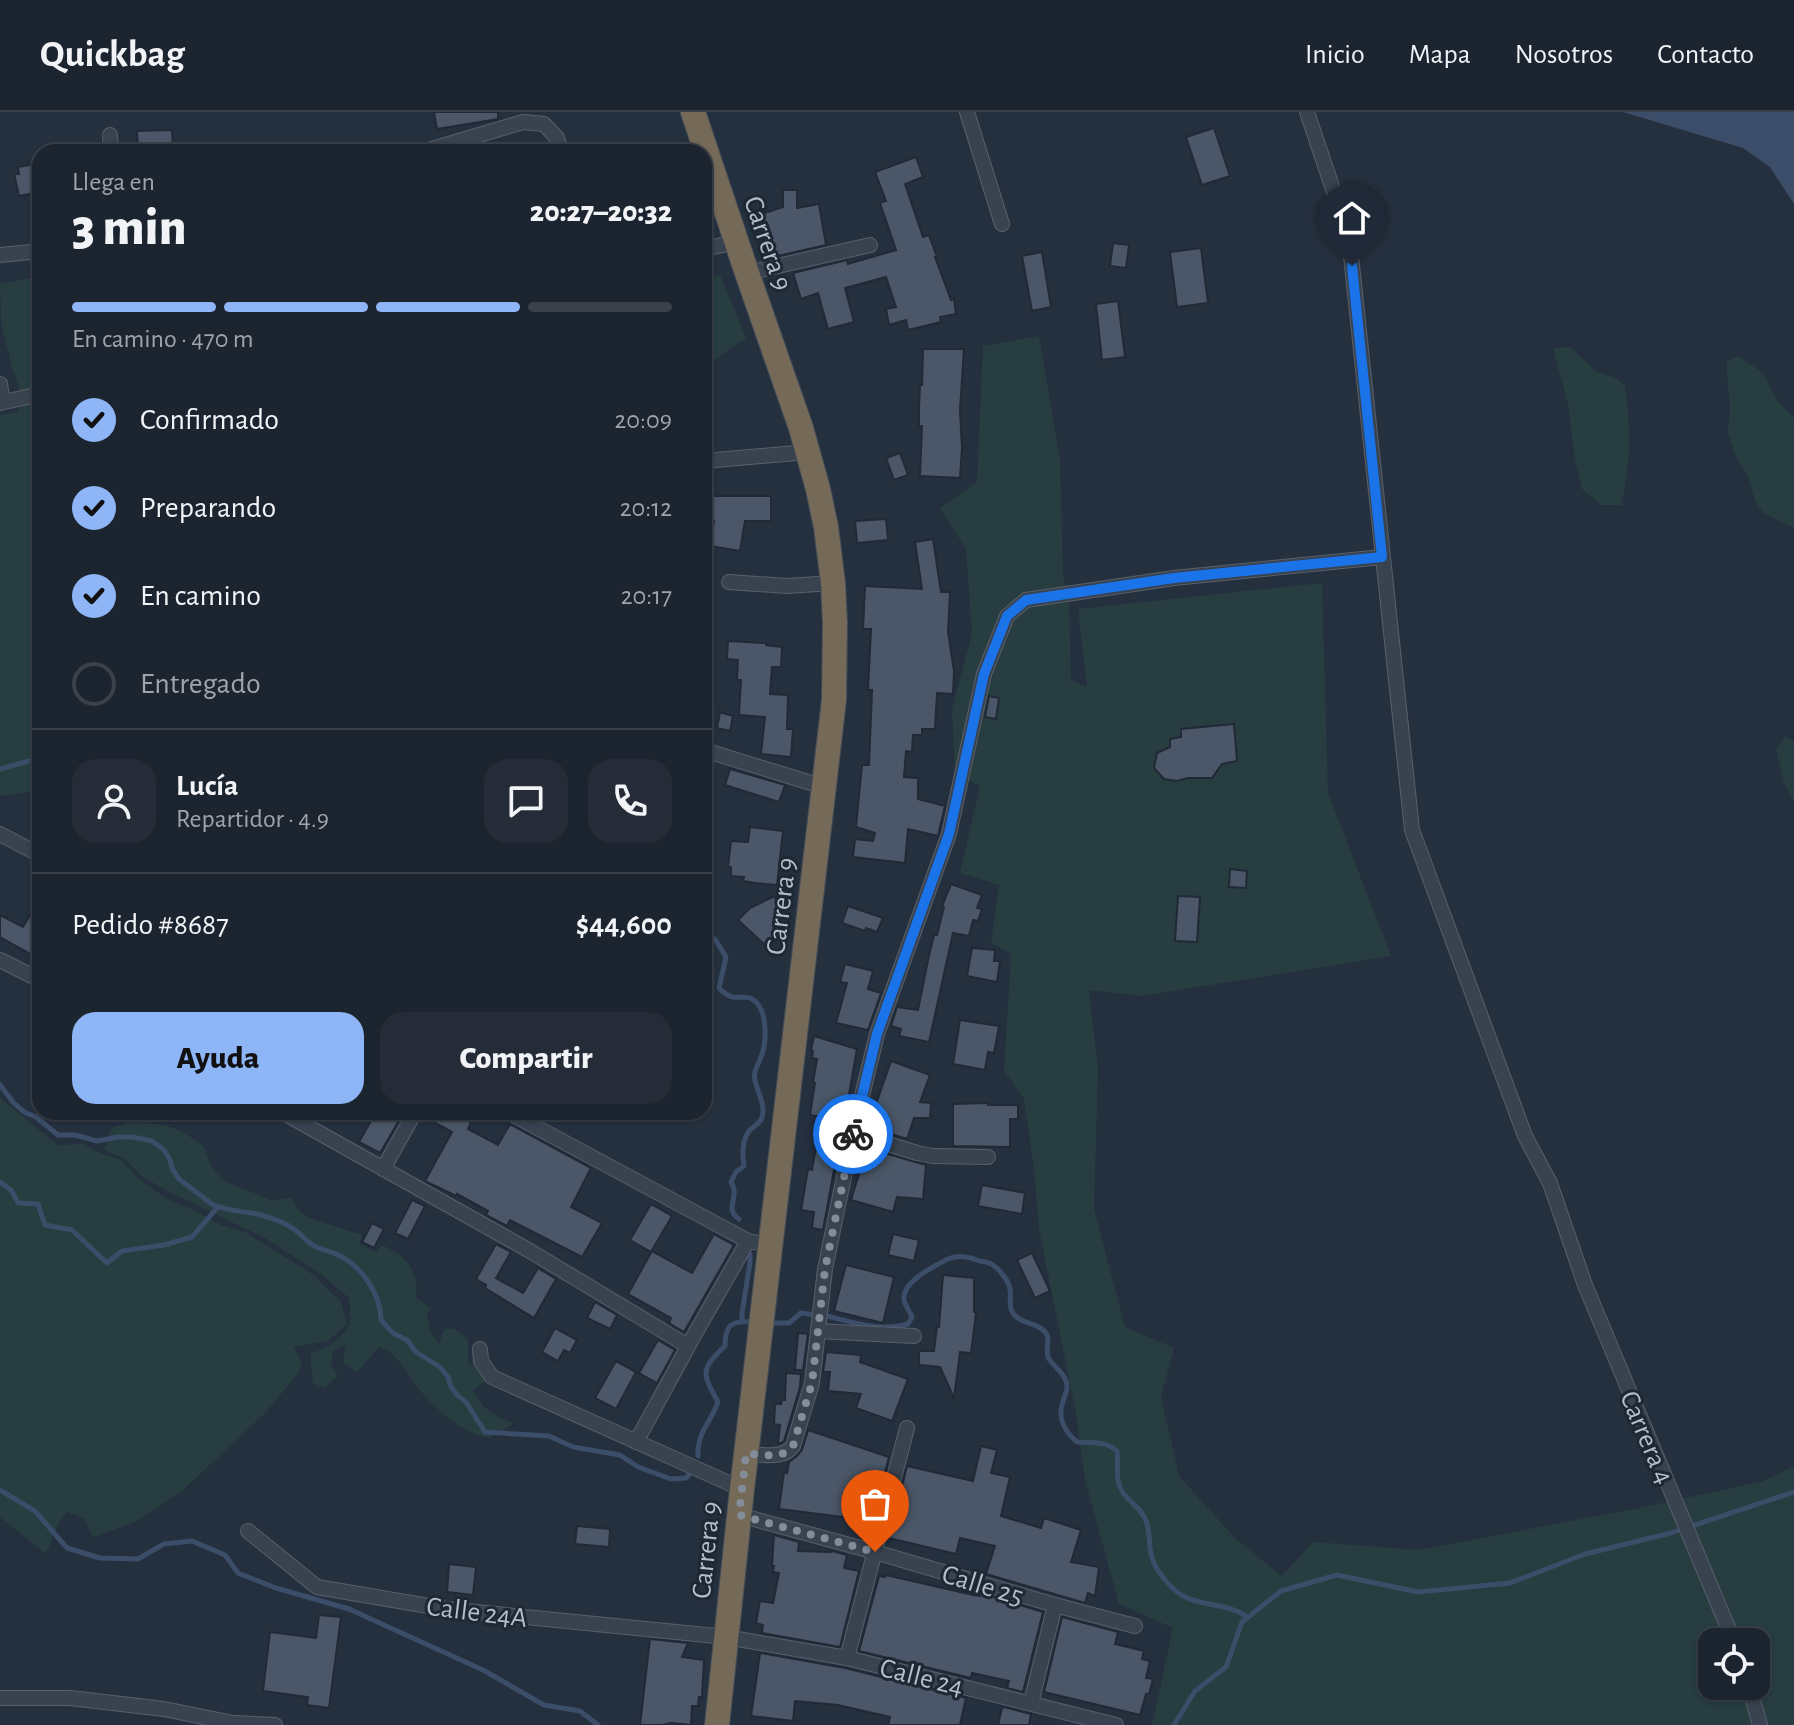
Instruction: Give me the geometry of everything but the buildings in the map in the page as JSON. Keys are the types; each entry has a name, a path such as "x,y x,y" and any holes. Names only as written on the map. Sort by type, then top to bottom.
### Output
{"highway":[{"name":"Carrera 9","path":"693,112 704,144"},
{"name":"Carrera 9","path":"712,169 808,452 826,527 835,623 834,700 824,787 759,1243 761,1322 717,1725"}],"street":[{"path":"967,112 1002,224"},
{"name":"Carrera 4","path":"1307,112 1349,237 1412,830 1525,1136 1550,1183 1591,1299 1728,1628"},
{"path":"449,144 523,122 544,124 559,144"},
{"path":"110,135 111,144"},
{"path":"712,247 736,242"},
{"path":"747,273 870,245"},
{"path":"0,255 32,252"},
{"path":"0,384 1,402 32,396"},
{"path":"712,460 808,452"},
{"path":"746,1454 782,1454 789,1452 793,1446 812,1383 825,1269 877,1034 949,834 984,674 1007,616 1026,600 1174,578 1382,557"},
{"path":"729,582 787,586 833,583"},
{"path":"712,752 824,787"},
{"path":"0,834 32,851"},
{"path":"0,960 32,976"},
{"path":"296,1120 530,1251 688,1346"},
{"path":"383,1169 411,1120"},
{"path":"523,1120 759,1243 688,1346 636,1442"},
{"path":"853,1133 933,1156 988,1157"},
{"path":"818,1331 914,1336"},
{"path":"480,1349 481,1361 492,1377 742,1489"},
{"path":"847,1658 907,1428"},
{"name":"Calle 25","path":"739,1515 1135,1626"},
{"name":"Calle 24A","path":"248,1531 317,1587 446,1609 726,1637"},
{"path":"1031,1703 1055,1605"},
{"name":"Calle 24","path":"726,1637 847,1658 1116,1725"},
{"path":"0,1698 70,1698 164,1709 233,1723 275,1725"},
{"path":"1753,1700 1760,1725"}],"green space":[{"path":"720,275 746,338 712,361 712,277"},
{"path":"32,278 32,791 2,796 0,415 17,412 24,402 1,322 0,284"},
{"path":"1039,336 1060,460 1063,574 1069,601 1071,680 1087,687 1078,609 1322,583 1328,793 1391,956 1142,996 1089,990 1098,1069 1094,1209 1125,1327 1174,1348 1161,1397 1179,1476 1235,1538 1282,1576 1313,1542 1419,1550 1764,1481 1794,1466 1794,1725 1152,1725 1173,1628 1119,1604 1085,1480 1076,1414 1039,1229 1024,1099 1004,1071 1011,954 991,943 999,885 960,873 980,786 955,774 952,710 972,634 966,549 940,508 977,482 983,346"},
{"path":"1570,347 1597,372 1616,378 1625,386 1629,446 1621,505 1601,505 1582,489 1568,404 1553,348"},
{"path":"1738,356 1763,373 1778,402 1794,418 1794,528 1763,513 1755,501 1748,476 1735,455 1728,432 1730,408 1726,362"},
{"path":"1786,736 1794,741 1794,801 1784,783 1776,749"},
{"path":"0,1098 59,1146 83,1143 95,1151 121,1160 138,1178 167,1199 221,1225 245,1232 312,1274 341,1302 347,1324 328,1341 294,1347 302,1364 299,1372 266,1412 182,1491 135,1522 93,1537 84,1518 67,1512 58,1524 46,1554 0,1517"},
{"path":"127,1123 160,1125 186,1134 205,1148 215,1171 230,1184 272,1201 291,1197 307,1216 362,1234 360,1244 376,1252 382,1245 398,1254 413,1271 416,1297 431,1309 427,1313 430,1331 439,1344 444,1330 453,1328 468,1339 468,1363 485,1372 487,1380 473,1390 483,1406 514,1423 490,1438 460,1426 425,1396 396,1358 379,1347 357,1372 343,1362 346,1345 333,1351 331,1364 338,1376 324,1388 313,1383 310,1354 332,1343 346,1331 350,1319 349,1298 322,1275 265,1238 167,1191 142,1176 125,1159 104,1150 112,1128"}],"water":[{"path":"1623,112 1794,112 1794,204 1770,167 1743,148"}],"waterway":[{"path":"0,769 32,760"},
{"path":"712,938 726,957 719,988 725,994 748,997 757,1003 765,1029 761,1057 755,1071 762,1117 745,1138 744,1166 736,1172 731,1182 734,1187 732,1211 739,1219"},
{"path":"0,1085 13,1102 32,1115"},
{"path":"40,1120 58,1135 75,1135 97,1141 118,1137 152,1141 164,1150 179,1179 212,1204 279,1221 314,1246 347,1260 374,1291 381,1320 393,1333 407,1340 416,1352 440,1367 485,1432 549,1436 573,1447 620,1455 638,1467 671,1479 686,1478 692,1471"},
{"path":"0,1182 12,1191 18,1203 38,1204 45,1225 72,1230 107,1263 122,1251 192,1237 217,1208"},
{"path":"742,1321 750,1255"},
{"path":"827,1316 878,1327 908,1324 912,1317 905,1294 912,1282 924,1273 959,1256 995,1266 1009,1285 1010,1306 1014,1314 1042,1329 1047,1336 1048,1357 1065,1377 1067,1390 1061,1411 1066,1430 1077,1442 1103,1444 1117,1451 1120,1487 1144,1516 1152,1558 1160,1574 1183,1596 1248,1617"},
{"path":"766,1323 789,1323 801,1313 816,1315"},
{"path":"698,1456 702,1433 718,1402 707,1378 708,1367 725,1346 726,1333 731,1325 753,1322"},
{"path":"0,1490 35,1511 67,1548 100,1558 138,1559 164,1544 192,1541 225,1555 238,1573 276,1588 349,1609 483,1670 544,1705 580,1711 598,1725"},
{"path":"1174,1725 1195,1691 1226,1667 1242,1622 1281,1591 1337,1575 1418,1592 1510,1583 1585,1554 1671,1533 1794,1492"}],"way so far":[{"path":"853,1134 825,1269 812,1383 789,1452 746,1454 739,1515 875,1552"}],"route":[{"path":"853,1134 877,1034 949,834 984,674 1007,616 1026,600 1174,578 1382,557 1352,266"}]}
